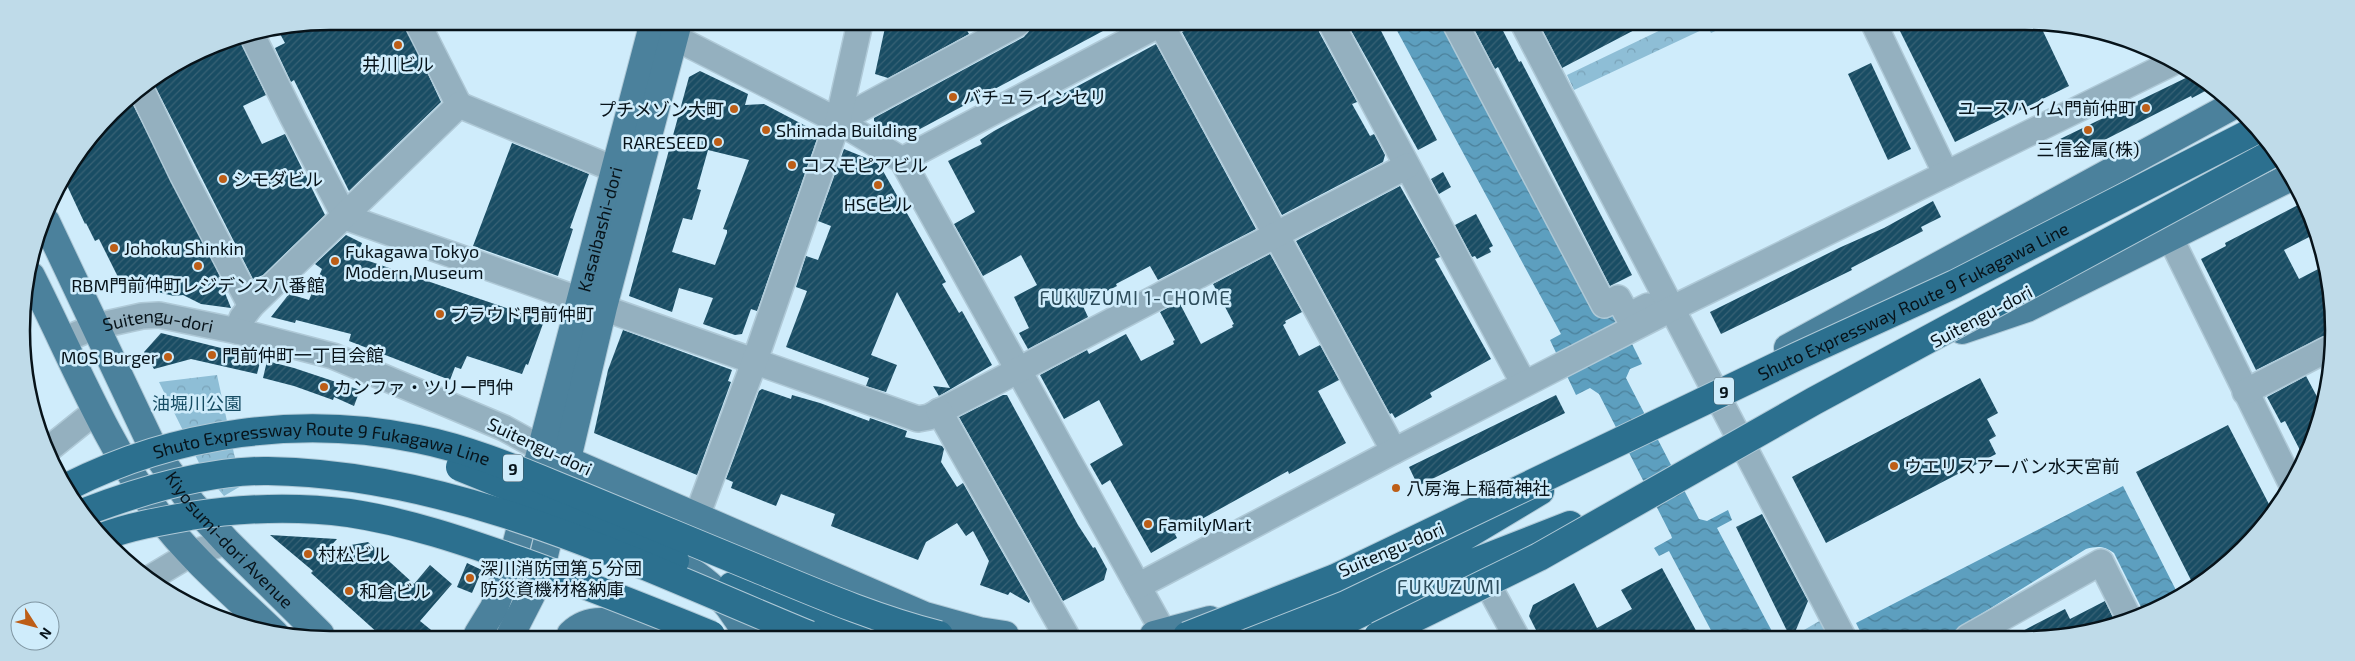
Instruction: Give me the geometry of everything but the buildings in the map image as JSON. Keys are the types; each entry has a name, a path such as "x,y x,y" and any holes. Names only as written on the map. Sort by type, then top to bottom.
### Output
{"highway":[{"name":"Shuto Expressway Route 9 Fukagawa Line","path":"1179,631 1336,578 1798,356 1955,284 2251,133"},
{"name":"Shuto Expressway Route 9 Fukagawa Line","path":"1388,631 1539,557 1814,401 2268,156"},
{"name":"Shuto Expressway Route 9 Fukagawa Line","path":"72,485 144,454 203,439 280,430 347,429 384,434 450,447 510,467 866,614 925,631"},
{"path":"384,434 586,519 706,575 847,631"},
{"path":"90,510 178,484 236,473 267,471 295,473 395,485 439,494 563,534 799,631"},
{"path":"1322,631 1424,571 1548,487"},
{"path":"110,535 160,521 231,511 274,509 347,513 385,519 463,540 562,576 701,631"},
{"path":"1269,631 1331,605 1424,571 1570,525"}],"main road":[{"name":"Kasaibashi-dori","path":"480,631 494,608 515,550 542,449 591,303 662,30"},
{"path":"1758,380 1784,350 2227,109"},
{"path":"1720,400 2245,127"},
{"name":"Suitengu-dori","path":"1570,525 1949,334 2272,161"},
{"path":"1949,334 2027,308 2285,180"},
{"name":"Kiyosumi-dori Avenue","path":"49,227 97,326 155,452 192,504 227,542 316,630"},
{"name":"Kiyosumi-dori Avenue","path":"34,283 96,410 137,485 161,519 263,623"},
{"name":"Kasaibashi-dori","path":"513,631 531,595 541,568 566,460 591,303"},
{"name":"Suitengu-dori","path":"1179,631 1272,601 1406,540 1548,487 1720,400"},
{"path":"542,449 559,490 575,510 624,540 697,573 727,601 745,631"},
{"name":"Suitengu-dori","path":"542,449 926,616 979,631"},
{"path":"1392,631 1487,583 1570,525"},
{"path":"541,568 706,631"},
{"path":"576,631 585,625 606,621 638,631"}],"street":[{"path":"421,30 459,105 626,174"},
{"path":"670,30 838,121 902,160 1016,369 1165,631"},
{"path":"697,516 755,360 838,121 858,30"},
{"path":"838,121 1006,30"},
{"path":"902,160 1149,30"},
{"path":"1163,30 1394,451"},
{"path":"1335,30 1524,384"},
{"path":"1459,30 1604,305 1618,298 1628,316 1659,307 1946,174 2166,66"},
{"path":"1526,30 1659,307 1720,400 1839,631"},
{"path":"1877,30 1946,174"},
{"path":"254,40 292,118 345,217 755,360 907,417 918,419 939,410 1407,166"},
{"path":"144,95 182,174 251,306"},
{"path":"237,331 242,318 251,306 459,105"},
{"path":"2170,237 2287,476"},
{"path":"1138,586 1394,451 1629,331 1659,307"},
{"name":"Suitengu-dori","path":"63,340 97,326 133,317 159,316 237,331 333,356 504,428 542,449"},
{"path":"2245,392 2324,351"},
{"path":"53,445 96,410"},
{"path":"939,410 1064,631"},
{"path":"156,574 192,552 227,542"},
{"path":"1979,631 2101,562 2126,613"},
{"path":"1487,583 1513,631"},
{"path":"278,626 292,607"}],"green space":[{"path":"1661,30 1702,30 1574,90 1567,75"},
{"name":"油堀川公園","path":"217,375 241,486 224,496 203,471 159,382"},
{"path":"1821,620 1826,631 1802,631"}],"water":[{"path":"1397,30 1454,30 1622,324 1642,364 1630,369 1626,378 1699,519 1707,521 1728,510 1732,520 1717,528 1772,631 1711,631 1669,551 1659,556 1654,548 1672,538 1671,535 1599,394 1590,388 1576,395 1550,340 1561,334"},
{"path":"2123,486 2176,590 2141,607 2114,553 2101,547 2094,547 2086,549 1954,631 1860,631 1856,623"}],"place":[{"name":"井川ビル","path":"398,45"},
{"name":"バチュラインセリ","path":"953,97"},
{"name":"ユースハイム門前仲町","path":"2146,108"},
{"name":"プチメゾン大町","path":"734,109"},
{"name":"Shimada Building","path":"766,130"},
{"name":"三信金属(株)","path":"2088,130"},
{"name":"RARESEED","path":"718,142"},
{"name":"コスモピアビル","path":"792,165"},
{"name":"シモダビル","path":"223,179"},
{"name":"HSCビル","path":"878,185"},
{"name":"Johoku Shinkin","path":"114,248"},
{"name":"Fukagawa Tokyo Modern Museum","path":"335,261"},
{"name":"RBM門前仲町レジデンス八番館","path":"198,266"},
{"name":"プラウド門前仲町","path":"440,314"},
{"name":"門前仲町一丁目会館","path":"212,355"},
{"name":"MOS Burger","path":"168,357"},
{"name":"カンファ・ツリー門仲","path":"324,387"},
{"name":"ウエリスアーバン水天宮前","path":"1894,466"},
{"name":"八房海上稲荷神社","path":"1396,488"},
{"name":"FamilyMart","path":"1148,524"},
{"name":"村松ビル","path":"308,554"},
{"name":"深川消防団第５分団 防災資機材格納庫","path":"470,578"},
{"name":"和倉ビル","path":"349,591"}],"district":[{"name":"FUKUZUMI 1-CHOME","path":"1135,297"},
{"name":"FUKUZUMI","path":"1449,586"}]}
